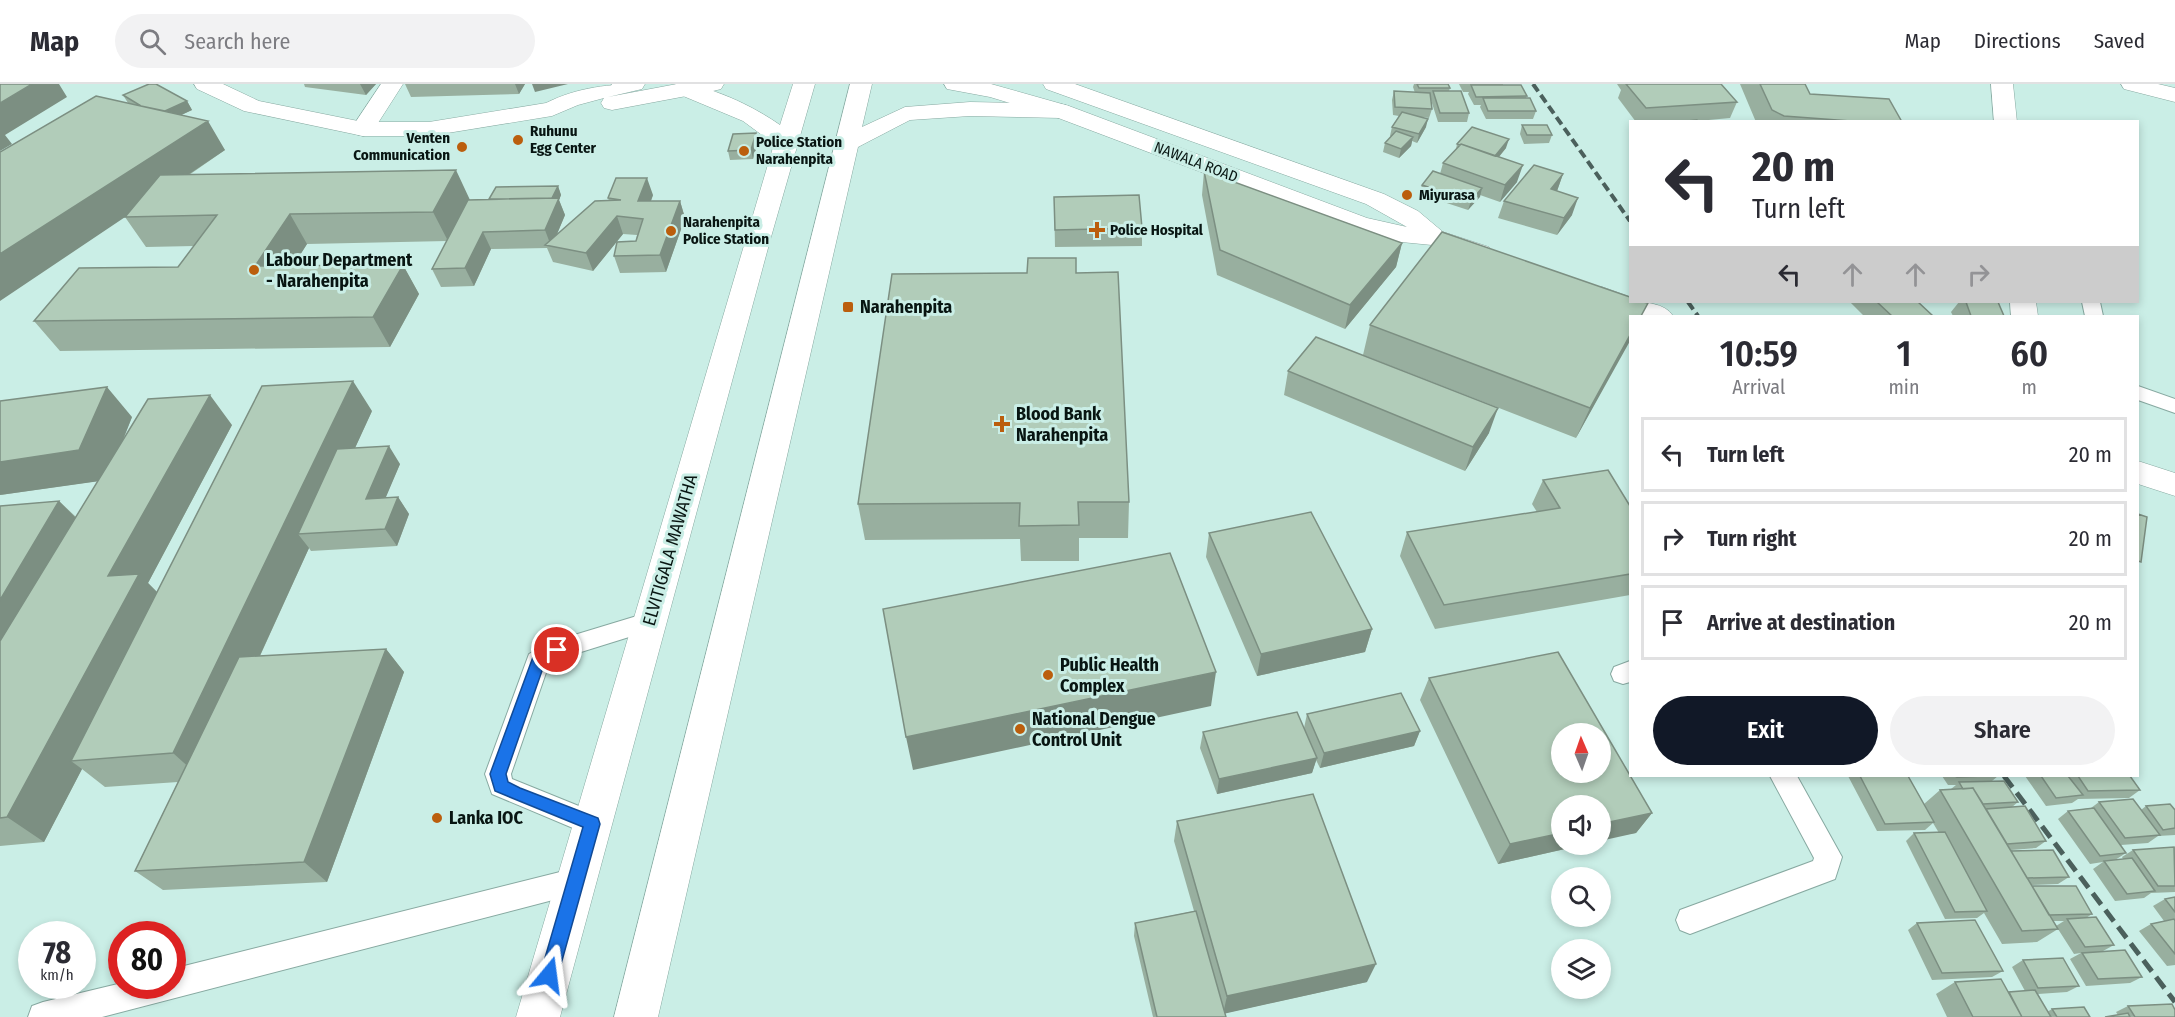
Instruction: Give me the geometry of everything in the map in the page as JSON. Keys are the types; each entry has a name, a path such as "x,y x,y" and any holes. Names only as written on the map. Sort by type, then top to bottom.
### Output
{"main road":[{"path":"205,84 252,106 363,129 429,129 552,108 570,100 628,85"},
{"path":"363,129 392,84"},
{"path":"552,108 570,110 713,84"},
{"name":"ELVITIGALA MAWATHA","path":"538,1017 804,84"},
{"path":"636,1017 861,84"},
{"name":"NAWALA ROAD","path":"956,84 993,91 1061,111 1358,223 1391,232 1436,238 1499,259"},
{"name":"NAWALA ROAD","path":"1054,84 1375,199 1409,216 1436,238"},
{"path":"2002,84 2006,120"},
{"path":"2132,84 2175,94"},
{"path":"684,88 765,125 786,142"},
{"path":"846,144 905,114 970,109 1061,111"},
{"path":"1581,288 1635,312 1653,315"},
{"path":"2139,472 2175,485"}],"lane":[{"path":"2139,393 2175,406"},
{"path":"592,824 514,794 501,786 498,774 538,661 557,650 650,621"},
{"path":"1690,920 1825,870 1828,857 1784,777"},
{"path":"186,980 576,881"},
{"path":"43,1017 115,999"}],"building":[{"path":"0,84 32,84 0,103"},
{"path":"149,84 156,84 187,101 165,111 141,106 123,95"},
{"path":"1417,84 1448,84 1450,88 1419,88"},
{"path":"1626,84 1721,84 1737,102 1646,108"},
{"path":"1760,84 1805,84 1810,94 1889,99 1901,120 1837,120 1784,116 1772,110"},
{"path":"1471,85 1521,85 1527,96 1476,97"},
{"path":"1394,91 1430,93 1432,109 1395,107"},
{"path":"1433,91 1461,91 1469,113 1440,113"},
{"path":"96,96 208,121 0,254 0,152"},
{"path":"1483,98 1530,98 1536,111 1488,111"},
{"path":"1402,112 1428,119 1419,134 1392,127"},
{"path":"1522,125 1547,125 1552,135 1527,135"},
{"path":"1472,127 1509,139 1495,156 1457,144"},
{"path":"1396,131 1413,137 1401,149 1385,143"},
{"path":"756,133 751,150 728,151 733,134"},
{"path":"1461,144 1523,165 1505,185 1443,163"},
{"path":"1534,165 1563,174 1551,189 1578,198 1564,218 1504,201"},
{"path":"456,170 433,212 290,214 255,266 403,265 373,317 34,321 79,268 178,267 217,215 125,217 160,175"},
{"path":"1204,171 1402,243 1350,305 1220,250"},
{"path":"1433,171 1482,188 1471,201 1422,185"},
{"path":"616,178 647,178 638,201 680,201 660,255 614,256 617,242 636,241 643,219 617,216 586,253 545,245 595,201 621,200 608,198"},
{"path":"558,186 552,198 489,199 496,187"},
{"path":"1139,195 1142,228 1055,230 1054,197"},
{"path":"559,198 545,230 483,232 465,268 432,269 468,200"},
{"path":"1442,232 1629,297 1629,303 1648,303 1642,315 1629,315 1629,337 1590,408 1370,325"},
{"name":"Blood Bank Narahenpita","path":"1028,258 1076,258 1076,273 1118,272 1129,502 1078,502 1079,525 1019,526 1020,503 858,504 892,274 1027,273"},
{"path":"1878,303 1919,303 1932,315 1891,315"},
{"path":"1966,303 1998,303 2004,315 1971,315"},
{"path":"1316,337 1498,408 1473,447 1288,371"},
{"path":"353,381 173,753 71,761 262,386"},
{"path":"107,387 79,450 0,462 0,401"},
{"path":"210,395 108,576 139,574 7,817 0,818 0,641 148,399"},
{"path":"389,446 366,499 398,497 385,529 298,534 337,449"},
{"path":"1608,470 1629,504 1629,574 1444,605 1407,532 1560,508 1543,480"},
{"path":"59,501 0,600 0,506"},
{"path":"1311,512 1372,629 1261,654 1209,533"},
{"path":"2139,514 2147,517 2141,562 2139,561"},
{"name":"Public Health Complex","path":"1170,553 1216,672 906,737 883,609"},
{"path":"386,649 304,862 135,871 239,657"},
{"path":"1558,652 1599,723 1551,723 1551,783 1611,783 1611,743 1652,813 1611,822 1611,795 1551,795 1551,835 1510,844 1429,678"},
{"path":"1401,693 1420,731 1324,753 1307,714"},
{"path":"1297,712 1317,758 1219,779 1203,732"},
{"path":"1861,777 1909,777 1934,822 1885,824"},
{"path":"2042,777 2069,777 2083,795 2056,798"},
{"path":"2079,777 2131,777 2140,790 2088,791"},
{"path":"2004,781 2018,802 1983,804 1973,788 1963,789 1959,782"},
{"path":"1973,788 2058,929 2022,931 1940,790"},
{"path":"1313,794 1376,964 1227,996 1177,821"},
{"path":"2133,799 2160,835 2125,838 2099,802"},
{"path":"2170,804 2175,810 2175,828 2163,830 2146,806"},
{"path":"2025,806 2046,841 2007,844 1986,809"},
{"path":"2094,808 2126,853 2100,856 2068,811"},
{"path":"1945,832 1987,911 1955,912 1914,833"},
{"path":"2174,847 2175,886 2158,886 2133,850"},
{"path":"2053,850 2069,877 2027,878 2011,851"},
{"path":"2132,858 2155,891 2127,894 2104,861"},
{"path":"2032,886 2076,886 2092,914 2049,915"},
{"path":"2175,897 2175,912 2165,899"},
{"path":"1196,911 1226,1017 1157,1017 1135,923"},
{"path":"2096,917 2114,945 2085,947 2067,919"},
{"path":"2174,919 2175,921 2175,954 2151,924"},
{"path":"1975,920 2003,971 1942,973 1917,923"},
{"path":"2125,950 2142,977 2098,979 2082,953"},
{"path":"2063,958 2079,986 2038,988 2023,960"},
{"path":"2001,979 2022,1017 1973,1017 1955,982"},
{"path":"2035,990 2051,1017 2022,1017 2009,992"},
{"path":"2172,1004 2175,1017 2135,1017 2128,1006"},
{"path":"2084,1007 2090,1017 2057,1017 2052,1009"},
{"path":"2128,1013 2130,1017 2105,1017"}],"railway":[{"path":"1533,84 1629,220"},
{"path":"1689,303 1697,315"},
{"path":"2005,777 2175,1002"}],"place":[{"name":"Ruhunu Egg Center","path":"518,140"},
{"name":"Venten Communication","path":"462,147"},
{"name":"Police Station Narahenpita","path":"744,151"},
{"name":"Miyurasa","path":"1407,195"},
{"name":"Police Hospital","path":"1097,230"},
{"name":"Narahenpita Police Station","path":"671,231"},
{"name":"Labour Department - Narahenpita","path":"254,270"},
{"name":"Narahenpita","path":"848,307"},
{"name":"Blood Bank Narahenpita","path":"1002,424"},
{"name":"Public Health Complex","path":"1048,675"},
{"name":"National Dengue Control Unit","path":"1020,729"},
{"name":"Lanka IOC","path":"437,818"}],"route":[{"path":"549,975 592,824 514,794 501,786 498,774 538,661 557,650"}]}
